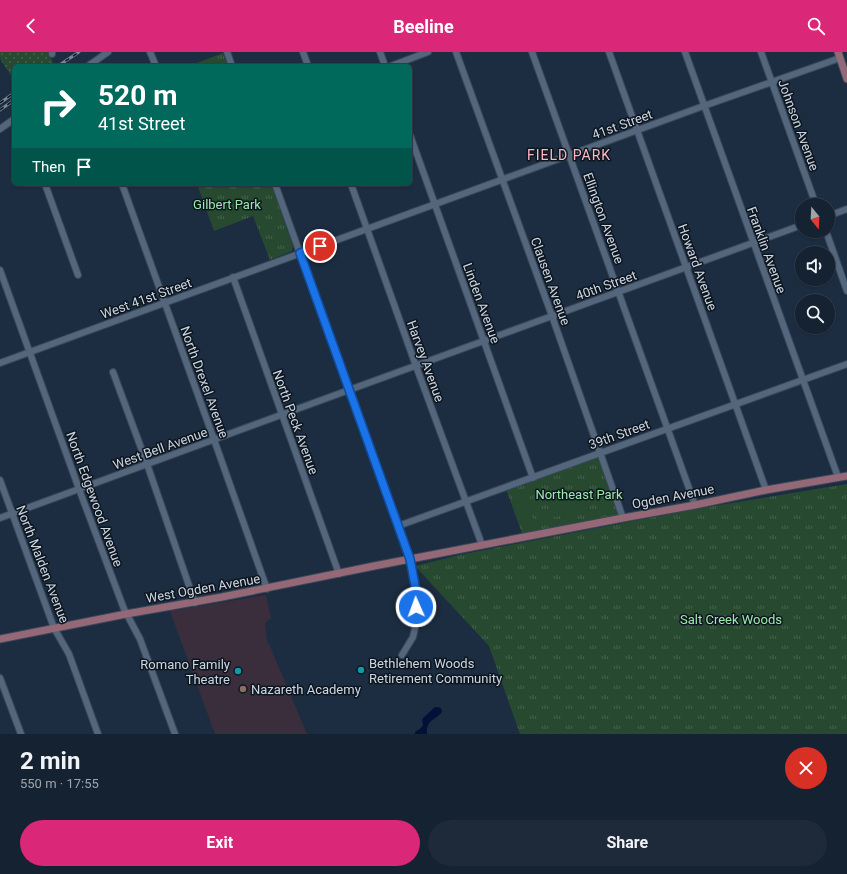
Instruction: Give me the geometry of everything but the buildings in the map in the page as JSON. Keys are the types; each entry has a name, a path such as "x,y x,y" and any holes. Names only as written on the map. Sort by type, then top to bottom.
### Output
{"main road":[{"path":"839,55 847,79"},
{"name":"Ogden Avenue","path":"410,559 766,490 847,476"},
{"name":"West Ogden Avenue","path":"0,639 126,614 266,589 410,559"}],"street":[{"path":"91,64 108,52"},
{"path":"150,52 155,64"},
{"path":"227,52 231,64"},
{"path":"303,52 307,64"},
{"path":"380,52 384,64"},
{"path":"395,64 428,52"},
{"name":"Clausen Avenue","path":"456,52 552,316 623,518"},
{"name":"Ellington Avenue","path":"532,52 695,504"},
{"name":"Howard Avenue","path":"609,52 766,490"},
{"name":"Franklin Avenue","path":"685,52 838,477"},
{"name":"Johnson Avenue","path":"762,52 813,198"},
{"name":"41st Street","path":"300,253 772,82 839,55"},
{"path":"0,129 12,120"},
{"name":"Linden Avenue","path":"412,141 532,478"},
{"path":"46,186 78,275"},
{"name":"North Drexel Avenue","path":"123,186 266,589"},
{"path":"276,186 410,559 417,596 416,622 413,637 402,655"},
{"name":"Harvey Avenue","path":"352,186 482,546"},
{"path":"835,213 847,209"},
{"name":"40th Street","path":"349,390 795,228"},
{"path":"828,238 847,291"},
{"name":"West 41st Street","path":"0,363 300,253"},
{"name":"North Edgewood Avenue","path":"0,270 2,279 126,614 140,639 175,734"},
{"name":"North Peck Avenue","path":"233,277 339,574"},
{"name":"39th Street","path":"398,526 847,364"},
{"path":"113,372 195,602"},
{"name":"West Bell Avenue","path":"0,518 349,390"},
{"name":"North Malden Avenue","path":"0,480 54,628 69,654 98,734"},
{"path":"0,678 21,734"}],"shaded area":[{"name":"Nazareth Academy","path":"266,595 271,619 265,624 267,642 307,734 215,734 170,611"}],"green space":[{"path":"0,52 49,52 53,63 12,64 12,77 0,59"},
{"path":"223,53 227,64 194,64"},
{"name":"Gilbert Park","path":"198,186 272,186 293,246 292,251 270,260 253,216 214,231"},
{"name":"Northeast Park","path":"599,455 620,516 523,536 506,489"},
{"name":"Salt Creek Woods","path":"847,484 847,734 520,734 489,646 415,566 459,555 695,509"},
{"path":"585,492 589,510 554,517 550,499"},
{"path":"526,500 535,524 523,529 513,504"}],"water":[{"path":"435,707 441,708 442,712 429,723 427,734 415,734 415,732 423,725 423,718"}],"railway":[{"path":"61,64 79,52"},
{"path":"0,103 12,94"},
{"path":"0,110 12,101"}],"place":[{"name":"Bethlehem Woods Retirement Community","path":"361,670"},
{"name":"Romano Family Theatre","path":"238,671"},
{"name":"Nazareth Academy","path":"243,689"}],"district":[{"name":"FIELD PARK","path":"569,155"}],"route":[{"path":"320,246 300,253 410,559 417,596 416,607"}]}
